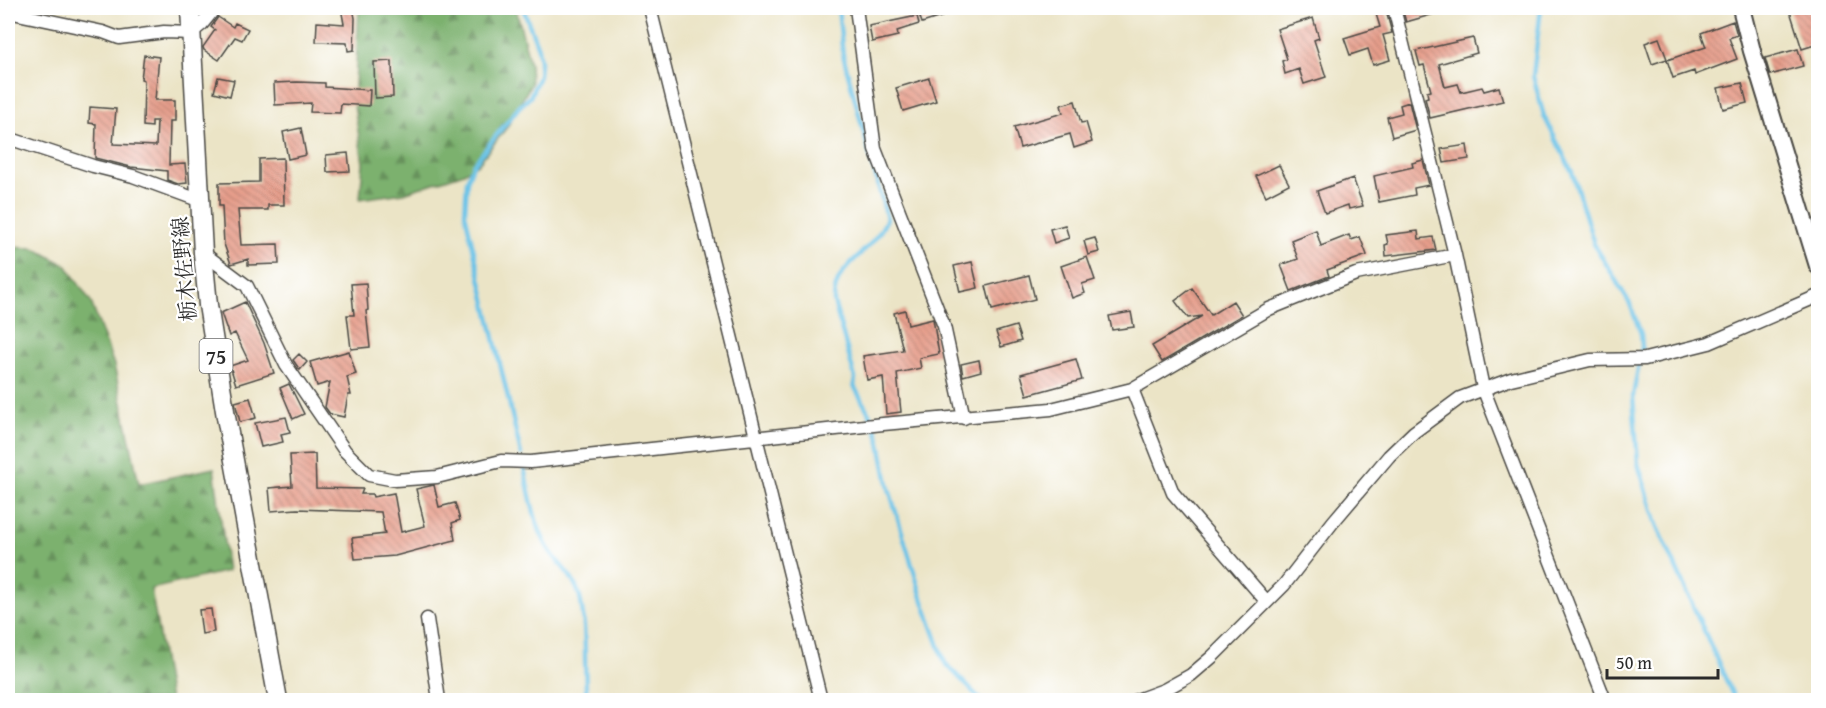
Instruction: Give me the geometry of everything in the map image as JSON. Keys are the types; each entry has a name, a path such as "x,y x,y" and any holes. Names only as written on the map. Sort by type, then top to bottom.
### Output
{"main road":[{"name":"栃木佐野線","path":"190,8 203,254 208,305 226,417 278,700"},
{"path":"1741,8 1818,266"}],"street":[{"path":"8,12 103,32 119,38 171,32 191,33 215,8"},
{"path":"650,8 821,700"},
{"path":"856,8 875,148 944,326 964,418"},
{"path":"1394,8 1455,255 1482,388 1605,700"},
{"path":"8,138 84,164 133,176 201,201"},
{"path":"203,254 247,286 286,365 345,451 369,475 395,480 437,477 501,461 531,462 883,424 1051,409 1132,389 1269,309 1356,274 1455,255"},
{"path":"1137,700 1164,690 1191,675 1212,657 1292,577 1389,456 1405,440 1460,398 1511,379 1590,360 1645,359 1709,343 1818,296"},
{"path":"1132,389 1173,493 1267,602"},
{"path":"428,620 439,700"}],"green space":[{"path":"359,8 516,8 530,64 531,84 507,127 478,164 464,173 404,193 360,199 363,163 354,105"},
{"path":"8,247 34,248 66,265 91,302 114,365 139,484 214,468 228,571 151,589 170,700 8,700"}],"building":[{"path":"341,8 353,8 354,50 348,51 347,43 316,42 317,22 344,24"},
{"path":"917,8 963,8 963,10 922,23"},
{"path":"1402,8 1445,8 1445,11 1406,22"},
{"path":"1789,8 1818,8 1818,44 1802,49"},
{"path":"1386,11 1392,33 1383,35 1390,60 1373,65 1368,49 1350,55 1344,38 1380,27 1376,14"},
{"path":"917,16 919,24 897,31 898,36 872,42 869,26"},
{"path":"218,17 233,27 235,23 248,29 242,40 235,37 219,60 203,47 215,30 211,27"},
{"path":"1313,18 1319,38 1314,40 1326,77 1304,84 1299,69 1285,74 1282,61 1287,59 1277,29"},
{"path":"1733,21 1737,35 1729,38 1737,59 1695,75 1694,71 1673,78 1667,60 1706,47 1701,33"},
{"path":"1473,38 1477,53 1439,64 1445,87 1458,84 1461,92 1482,87 1484,91 1499,87 1503,101 1430,118 1425,98 1428,97 1427,92 1431,91 1424,65 1420,66 1416,51"},
{"path":"1659,38 1667,59 1652,64 1645,43"},
{"path":"1798,49 1803,66 1770,75 1765,58"},
{"path":"144,55 159,57 155,100 175,100 175,121 170,121 169,165 185,164 187,183 178,184 167,180 167,171 131,167 95,158 96,124 89,123 90,107 116,109 113,144 156,146 157,121 152,121 152,127 143,126 144,80 141,79"},
{"path":"392,61 393,97 375,98 374,62"},
{"path":"218,77 234,80 230,96 214,92"},
{"path":"929,78 936,101 903,111 896,88"},
{"path":"274,83 325,83 325,87 370,90 369,106 341,104 340,113 310,112 311,103 275,105"},
{"path":"1742,83 1747,103 1723,109 1718,88"},
{"path":"1075,101 1081,123 1086,122 1092,142 1074,148 1070,134 1020,148 1014,127 1063,113 1061,105"},
{"path":"1409,102 1416,130 1392,137 1387,117 1402,113 1400,105"},
{"path":"301,128 306,155 288,159 283,132"},
{"path":"1467,145 1469,159 1444,163 1441,149"},
{"path":"348,153 350,171 327,172 326,155"},
{"path":"283,158 284,205 268,205 268,210 238,210 241,245 278,244 279,264 248,265 248,259 231,264 224,244 222,206 219,206 219,183 259,182 259,159"},
{"path":"1423,160 1429,185 1414,188 1415,195 1379,202 1374,176 1413,167 1412,163"},
{"path":"1279,165 1289,184 1266,196 1256,176"},
{"path":"1353,178 1363,206 1349,209 1348,205 1325,213 1317,191"},
{"path":"1065,225 1069,238 1054,243 1050,229"},
{"path":"1316,230 1321,246 1349,235 1351,240 1360,237 1367,255 1327,270 1329,276 1291,291 1281,265 1298,259 1291,240"},
{"path":"1418,231 1419,239 1433,237 1436,250 1386,256 1385,245 1388,244 1386,235"},
{"path":"1095,238 1099,252 1088,255 1084,241"},
{"path":"1087,257 1095,280 1082,284 1085,293 1072,298 1061,266"},
{"path":"972,262 978,288 960,292 954,266"},
{"path":"1029,275 1035,299 992,310 986,286"},
{"path":"366,283 370,347 351,349 347,315 354,315 351,284"},
{"path":"1192,288 1211,315 1233,301 1242,315 1162,362 1152,346 1202,316 1188,318 1175,301"},
{"path":"245,302 264,343 274,373 236,385 230,366 248,360 235,333 229,336 221,313"},
{"path":"905,310 908,325 933,319 939,354 919,358 921,368 897,373 901,412 886,414 883,377 867,380 863,356 903,350 894,313"},
{"path":"1131,312 1134,327 1112,330 1109,316"},
{"path":"1016,326 1021,341 1001,347 996,332"},
{"path":"349,351 356,374 347,377 351,395 348,395 344,417 330,414 325,407 330,382 317,386 310,362"},
{"path":"299,354 307,362 300,370 293,360"},
{"path":"1076,359 1082,380 1027,395 1021,374"},
{"path":"979,360 981,371 963,376 961,364"},
{"path":"289,384 304,414 293,419 280,388"},
{"path":"250,398 256,418 240,422 235,402"},
{"path":"286,417 290,432 281,434 283,442 261,447 255,423"},
{"path":"315,454 316,488 363,489 361,494 372,494 373,497 394,493 401,532 425,526 416,489 434,485 439,507 455,503 460,520 452,523 455,540 395,556 355,559 352,538 385,534 381,512 297,509 271,511 269,488 292,486 290,455"},
{"path":"211,609 214,632 202,634 199,610"}],"waterway":[{"path":"521,454 465,213 467,181 473,165 519,107 530,97 539,76 538,48 523,8"},
{"path":"838,8 843,55 887,219 877,236 843,273 838,281 834,302 855,378 854,386 871,417 879,438 889,489 923,601 945,663 981,700"},
{"path":"1541,8 1533,76 1544,116 1572,172 1594,244 1630,304 1641,334 1642,347 1633,396 1638,464 1657,525 1735,700"},
{"path":"524,468 533,509 543,539 573,581 579,594 583,620 587,700"}]}
